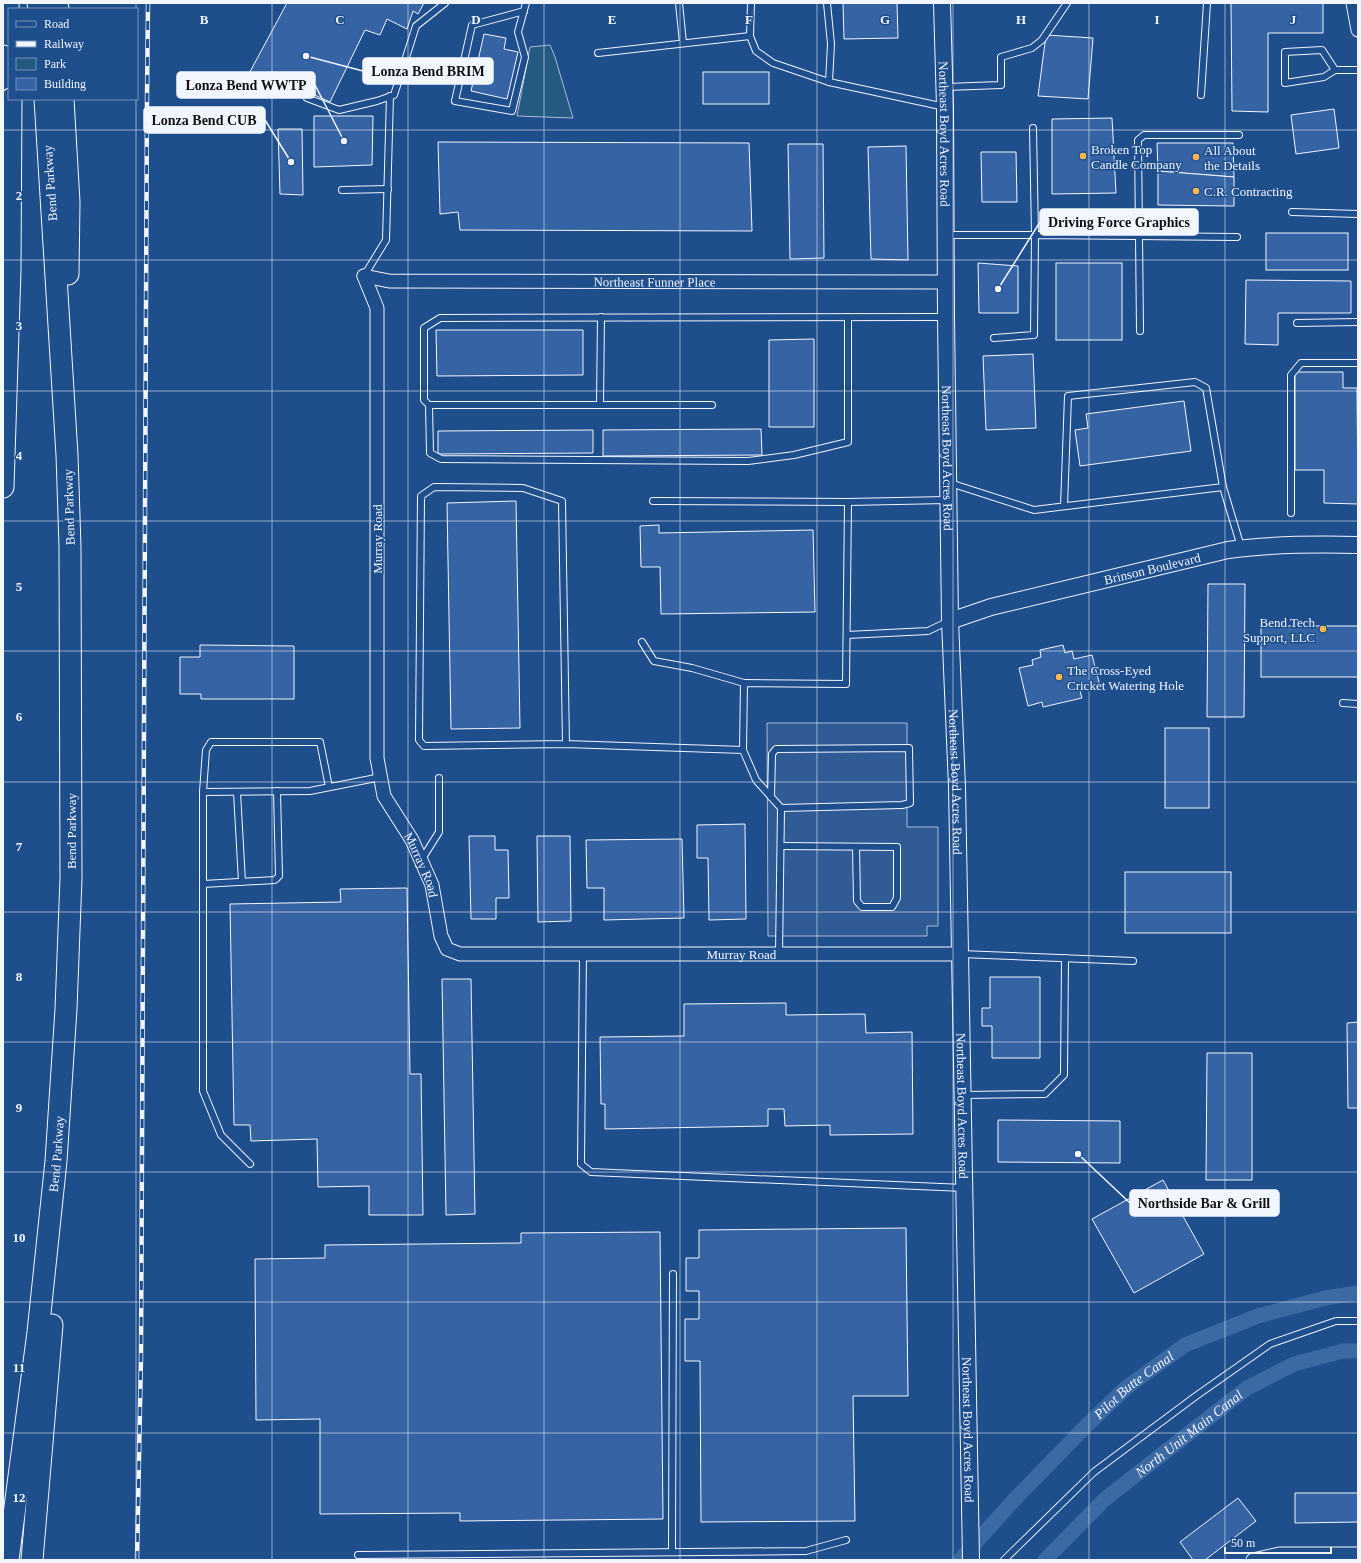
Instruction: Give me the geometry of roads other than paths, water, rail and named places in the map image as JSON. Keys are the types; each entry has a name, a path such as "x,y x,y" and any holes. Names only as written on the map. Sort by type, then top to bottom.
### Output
{"highway":[{"path":"3,88 11,129"},
{"path":"3,487 10,270 11,100"},
{"name":"Bend Parkway","path":"8,1560 38,1332 56,1161 66,1009 71,878 70,547 67,455 45,100"},
{"path":"62,363 68,282 69,202 63,100"},
{"path":"32,1560 53,1310 56,1161"}],"street":[{"name":"Northeast Boyd Acres Road","path":"942,3 945,107 945,235 950,621 957,787 971,1560"},
{"path":"1353,3 1358,30"},
{"name":"Northeast Funner Place","path":"364,276 389,281 946,282"},
{"name":"Murray Road","path":"364,276 377,308 377,758 384,796 412,840 432,885 441,936 447,949 460,954 960,954"},
{"name":"Brinson Boulevard","path":"950,621 991,607 1228,550 1266,545 1358,545"},
{"path":"1253,1560 1279,1554 1353,1556"}],"lane":[{"path":"307,98 339,110 377,101 394,95 416,26 446,3"},
{"path":"524,11 472,25 455,101 512,111 525,57 518,32 524,11 526,3"},
{"path":"679,3 683,43"},
{"path":"751,3 750,36 756,51 773,63 829,82 945,107"},
{"path":"827,3 832,44 829,82"},
{"path":"944,87 1001,86 1001,58 1032,48 1042,40 1067,3"},
{"path":"1201,95 1207,3"},
{"path":"598,53 750,36"},
{"path":"1335,70 1322,50 1285,52 1285,83 1324,78 1335,70 1358,70"},
{"path":"364,276 386,240 390,96"},
{"path":"994,338 1034,335 1035,235 1033,128"},
{"path":"1140,330 1138,140 1144,135 1239,135"},
{"path":"342,190 388,189"},
{"path":"1292,212 1358,214"},
{"path":"945,235 1237,237"},
{"path":"848,317 848,442 794,455 748,461 441,459 430,453 429,405 424,400 424,328 440,318 601,317 848,317 946,317"},
{"path":"600,405 601,317"},
{"path":"1297,324 1358,322"},
{"path":"1291,513 1291,375 1301,363 1358,363"},
{"path":"1064,506 1068,396 1196,382 1206,388 1223,487 1242,548"},
{"path":"429,405 712,405"},
{"path":"948,483 1034,510 1223,487"},
{"path":"566,744 562,501 523,488 434,487 421,496 419,740 424,746 566,744 743,750"},
{"path":"653,501 848,502 949,500"},
{"path":"642,642 654,661 692,668 744,683 846,684 848,502"},
{"path":"847,635 928,631 950,621"},
{"path":"744,683 743,750 756,780 781,808 779,954"},
{"path":"1343,703 1358,704"},
{"path":"250,1164 221,1135 203,1091 203,792 206,750 211,742 320,742 329,787"},
{"path":"771,796 772,754 776,749 909,748 910,803 902,805 781,808"},
{"path":"203,792 310,791 381,777"},
{"path":"421,861 439,832 439,778"},
{"path":"203,884 275,880 280,876 277,791"},
{"path":"237,792 242,882"},
{"path":"781,846 897,847 897,898 892,907 862,907 857,901 856,847"},
{"path":"584,954 581,1164 591,1172 964,1188"},
{"path":"960,954 1134,960"},
{"path":"962,1095 1045,1094 1064,1075 1065,958"},
{"path":"672,1552 673,1274"},
{"path":"1004,1560 1094,1472 1196,1396 1270,1344 1336,1322 1358,1321"},
{"path":"358,1555 806,1551 846,1540"}],"waterway":[{"name":"Pilot Butte Canal","path":"960,1560 1013,1501 1087,1425 1127,1387 1185,1345 1258,1316 1325,1298 1358,1293"},
{"name":"North Unit Main Canal","path":"1045,1560 1105,1499 1247,1388 1294,1364 1343,1351 1358,1351"}],"railway":[{"path":"137,1560 141,1356 148,3"}],"place":[{"name":"Lonza Bend BRIM","path":"306,56"},
{"name":"Lonza Bend WWTP","path":"344,141"},
{"name":"Broken Top Candle Company","path":"1083,156"},
{"name":"All About the Details","path":"1196,157"},
{"name":"Lonza Bend CUB","path":"291,162"},
{"name":"C.R. Contracting","path":"1196,191"},
{"name":"Driving Force Graphics","path":"998,289"},
{"name":"Bend Tech Support, LLC","path":"1323,629"},
{"name":"The Cross-Eyed Cricket Watering Hole","path":"1059,677"},
{"name":"Northside Bar & Grill","path":"1078,1154"}]}
